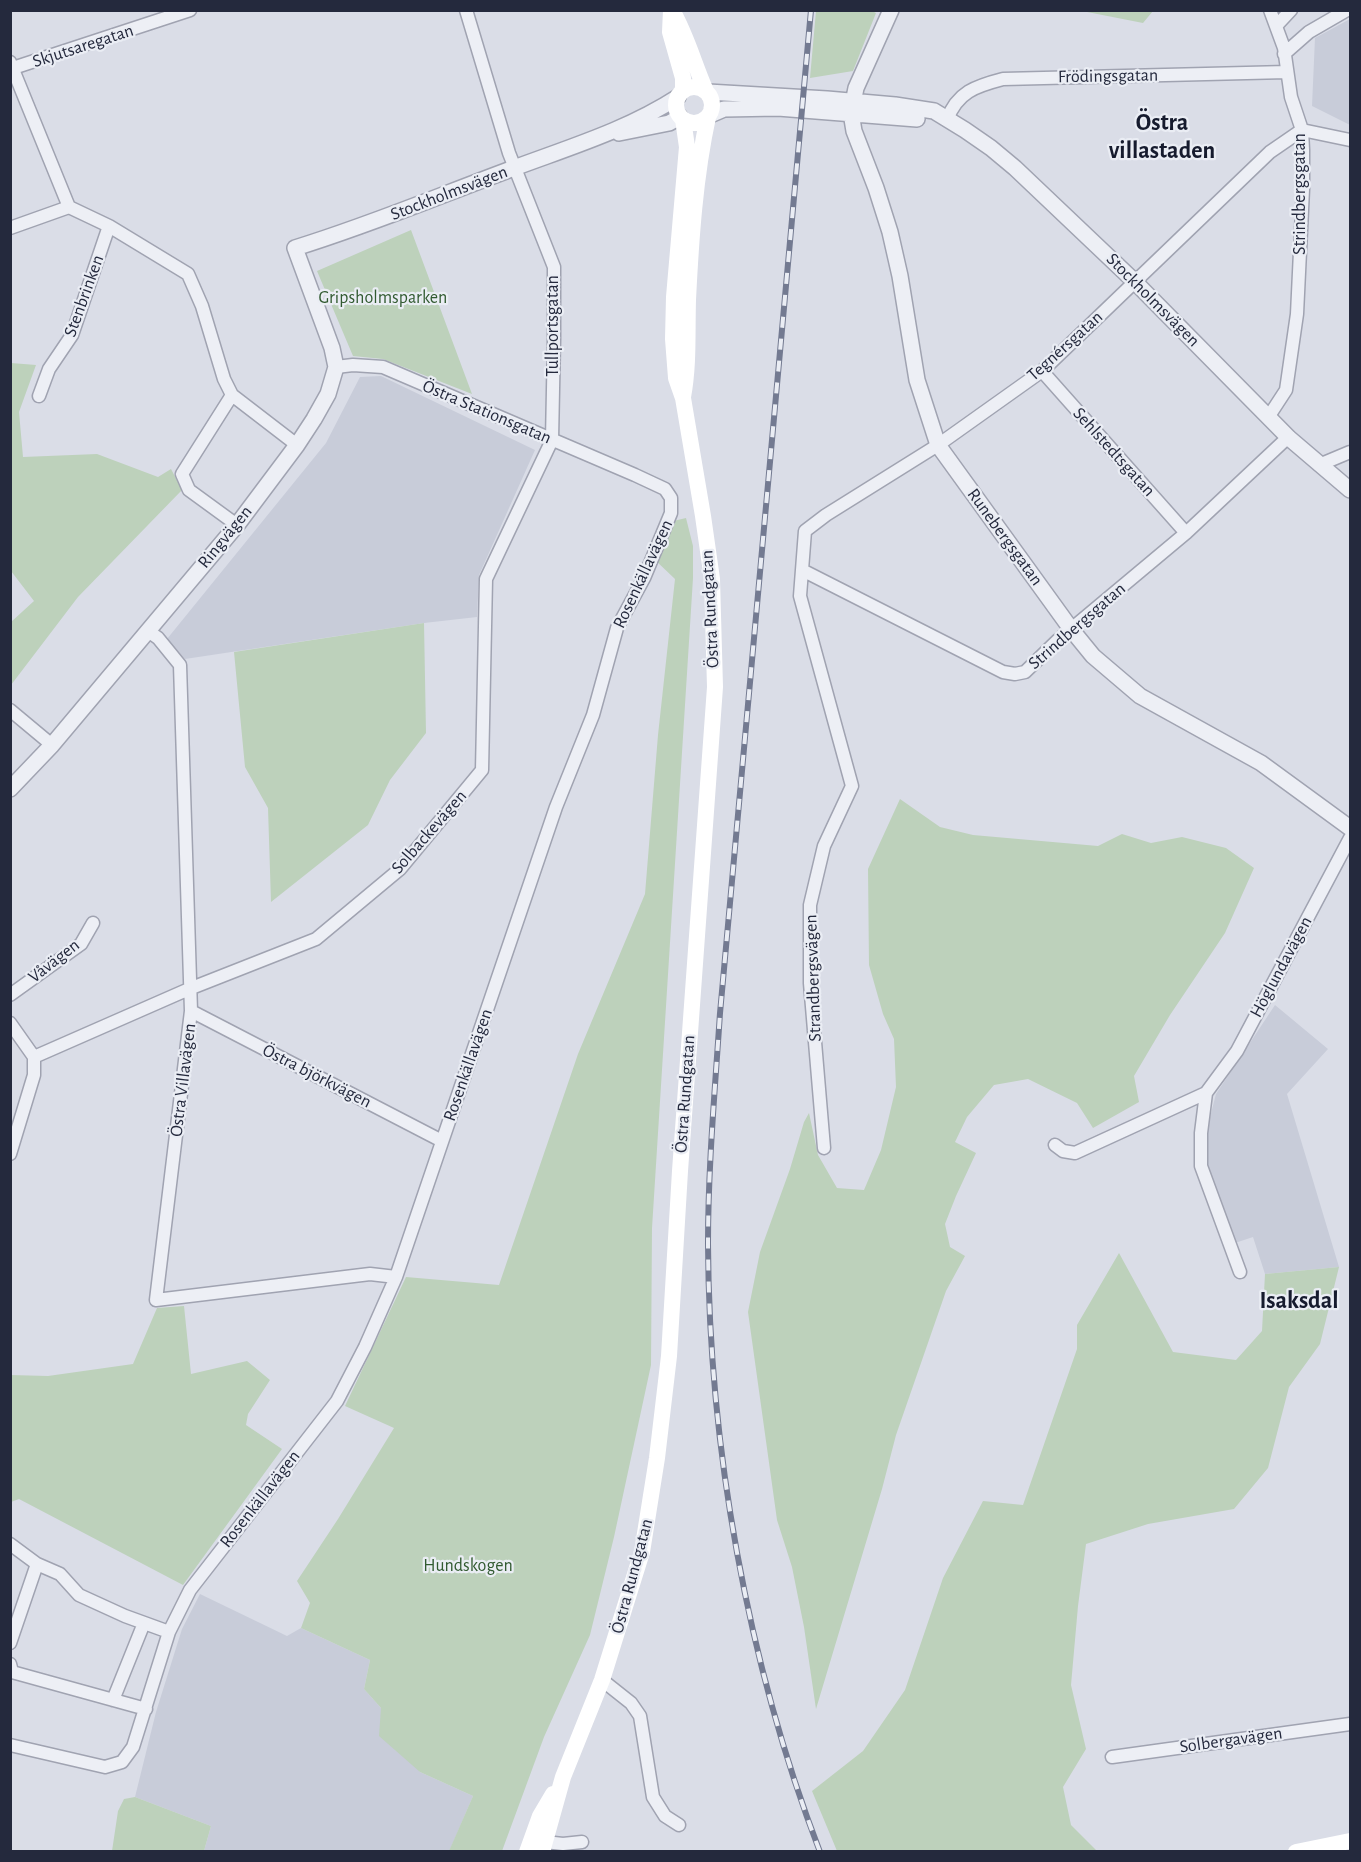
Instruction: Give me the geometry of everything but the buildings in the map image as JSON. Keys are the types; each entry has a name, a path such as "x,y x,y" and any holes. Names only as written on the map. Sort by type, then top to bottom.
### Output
{"main road":[{"path":"672,10 682,28 712,101 713,106 709,116 699,123 688,122 682,118 676,108 682,78 670,32 672,10"},
{"path":"680,94 695,87 707,91"},
{"name":"Östra Rundgatan","path":"683,398 687,374 688,299 695,192 701,148 709,116"},
{"name":"Östra Rundgatan","path":"544,1848 563,1778 602,1680 642,1552 669,1356 714,687 712,579 683,398 676,378 672,339 687,147 682,118"},
{"name":"Östra Rundgatan","path":"527,1851 540,1816 563,1778"},
{"path":"1296,1851 1350,1841"}],"street":[{"name":"Skjutsaregatan","path":"11,67 190,10"},
{"name":"Tullportsgatan","path":"466,10 515,168 554,267 552,440"},
{"path":"851,107 856,88 891,10"},
{"name":"Strindbergsgatan","path":"1269,416 1286,390 1297,314 1303,189 1302,130 1291,97 1277,26 1270,10"},
{"path":"1277,26 1291,10"},
{"path":"1284,54 1309,32 1347,10"},
{"path":"11,67 69,207 109,226 188,274 202,306 224,379 232,395 297,445"},
{"name":"Frödingsgatan","path":"947,120 951,109 966,91 1003,79 1287,72"},
{"path":"707,91 851,107 933,121 947,120"},
{"name":"Stockholmsvägen","path":"336,367 332,348 295,248 411,209 602,137 664,106 680,94"},
{"path":"709,116 724,109 851,107"},
{"name":"Runebergsgatan","path":"851,107 854,131 890,232 900,276 917,380 938,445 1093,656 1140,696 1261,763 1349,827"},
{"name":"Stockholmsvägen","path":"602,137 669,123 682,118"},
{"name":"Stockholmsvägen","path":"947,120 1007,161 1134,281 1289,438 1350,490"},
{"path":"1302,130 1350,140"},
{"name":"Tegnérsgatan","path":"802,570 805,531 826,515 938,445 1042,370 1270,152 1302,130"},
{"path":"10,228 69,207"},
{"name":"Stenbrinken","path":"39,396 50,369 72,335 109,226"},
{"name":"Östra Stationsgatan","path":"336,367 353,365 383,367 635,475"},
{"name":"Ringvägen","path":"10,789 52,745 237,525 297,445 314,418 328,394 336,367"},
{"name":"Sehlstedtsgatan","path":"1042,370 1186,533"},
{"path":"232,395 182,474 189,490 237,525"},
{"name":"Strindbergsgatan","path":"802,570 1009,674 1025,672 1071,629 1186,533 1289,438"},
{"name":"Solbackevägen","path":"34,1058 189,989 316,939 400,869 482,770 486,579 552,440"},
{"path":"1319,465 1350,452"},
{"name":"Rosenkällavägen","path":"10,1745 105,1767 123,1762 133,1747 169,1632 190,1590 337,1401 365,1347 396,1277 556,807 593,715 616,628 644,578 671,513 671,498 664,489 635,475"},
{"name":"Strandbergsvägen","path":"802,570 800,596 852,786 824,846 810,905 810,983 824,1148"},
{"name":"Östra Villavägen","path":"148,631 158,638 180,665 191,1011 156,1300 370,1274 396,1277"},
{"path":"10,710 52,745"},
{"name":"Höglundavägen","path":"1240,1272 1200,1166 1206,1093 1236,1051 1349,827"},
{"name":"Våvägen","path":"10,995 81,944 93,923"},
{"name":"Östra björkvägen","path":"191,1011 442,1141"},
{"path":"10,1023 34,1058 34,1075 10,1154"},
{"name":"Höglundavägen","path":"1055,1145 1075,1154 1206,1093"},
{"path":"10,1544 37,1564 60,1574 79,1594 169,1632"},
{"path":"10,1643 37,1564"},
{"path":"113,1700 144,1623"},
{"path":"10,1664 12,1672 146,1709"},
{"path":"602,1680 631,1703 640,1716 653,1797 665,1816 680,1825"},
{"name":"Solbergavägen","path":"1112,1757 1350,1724"},
{"path":"544,1848 582,1842"}],"shaded area":[{"path":"1350,19 1350,125 1312,106 1315,38"},
{"path":"381,376 535,450 479,575 477,617 185,659 167,639 326,443 360,377"},
{"path":"1275,1005 1328,1049 1287,1094 1339,1267 1265,1274 1253,1237 1232,1244 1205,1163 1206,1133 1216,1094"},
{"path":"200,1594 287,1636 301,1628 370,1660 364,1689 381,1708 420,1772 473,1796 449,1852 204,1851 211,1826 135,1797 156,1712 182,1629"}],"green space":[{"path":"870,10 876,13 853,71 810,78 816,11"},
{"path":"1082,11 1153,11 1143,23"},
{"name":"Gripsholmsparken","path":"411,230 472,394 383,359 353,356 317,271"},
{"path":"11,363 36,365 19,412 23,457 97,454 158,477 171,469 182,490 78,597 11,685 11,622 34,601 11,571"},
{"name":"Hundskogen","path":"686,518 693,546 693,578 652,1228 651,1365 614,1537 590,1635 544,1737 502,1851 449,1851 473,1796 420,1772 379,1736 381,1708 364,1689 370,1660 301,1628 310,1603 297,1581 394,1428 345,1406 406,1277 499,1285 578,1054 645,894 658,735 675,579 654,559 665,523"},
{"path":"424,623 426,733 390,780 368,825 271,902 268,808 245,767 234,652"},
{"path":"900,799 940,827 973,835 1098,846 1122,834 1151,843 1182,837 1226,848 1254,868 1225,933 1170,1015 1134,1076 1139,1102 1093,1128 1077,1103 1028,1079 994,1085 967,1117 955,1142 976,1153 945,1224 950,1247 965,1256 946,1291 896,1435 816,1709 804,1627 792,1567 777,1520 748,1312 760,1252 809,1113 818,1155 837,1188 864,1190 881,1150 896,1087 894,1039 883,1014 869,965 868,869"},
{"path":"1119,1253 1173,1352 1236,1360 1262,1331 1265,1274 1339,1267 1320,1344 1289,1387 1268,1468 1234,1509 1148,1524 1086,1544 1071,1685 1086,1749 1063,1787 1071,1825 1097,1851 837,1851 812,1791 863,1751 905,1690 943,1578 983,1501 1023,1505 1077,1349 1077,1325"},
{"path":"184,1306 191,1374 247,1361 270,1380 248,1414 246,1425 282,1449 183,1585 19,1499 11,1502 10,1375 48,1376 133,1364 157,1308"},
{"path":"135,1797 211,1826 204,1851 112,1851 118,1811 124,1799"}],"railway":[{"path":"811,10 720,1013 710,1157 708,1244 710,1320 716,1398 737,1552 772,1705 794,1780 820,1852"}],"district":[{"name":"Östra villastaden","path":"1162,137"},
{"name":"Isaksdal","path":"1299,1301"}]}
